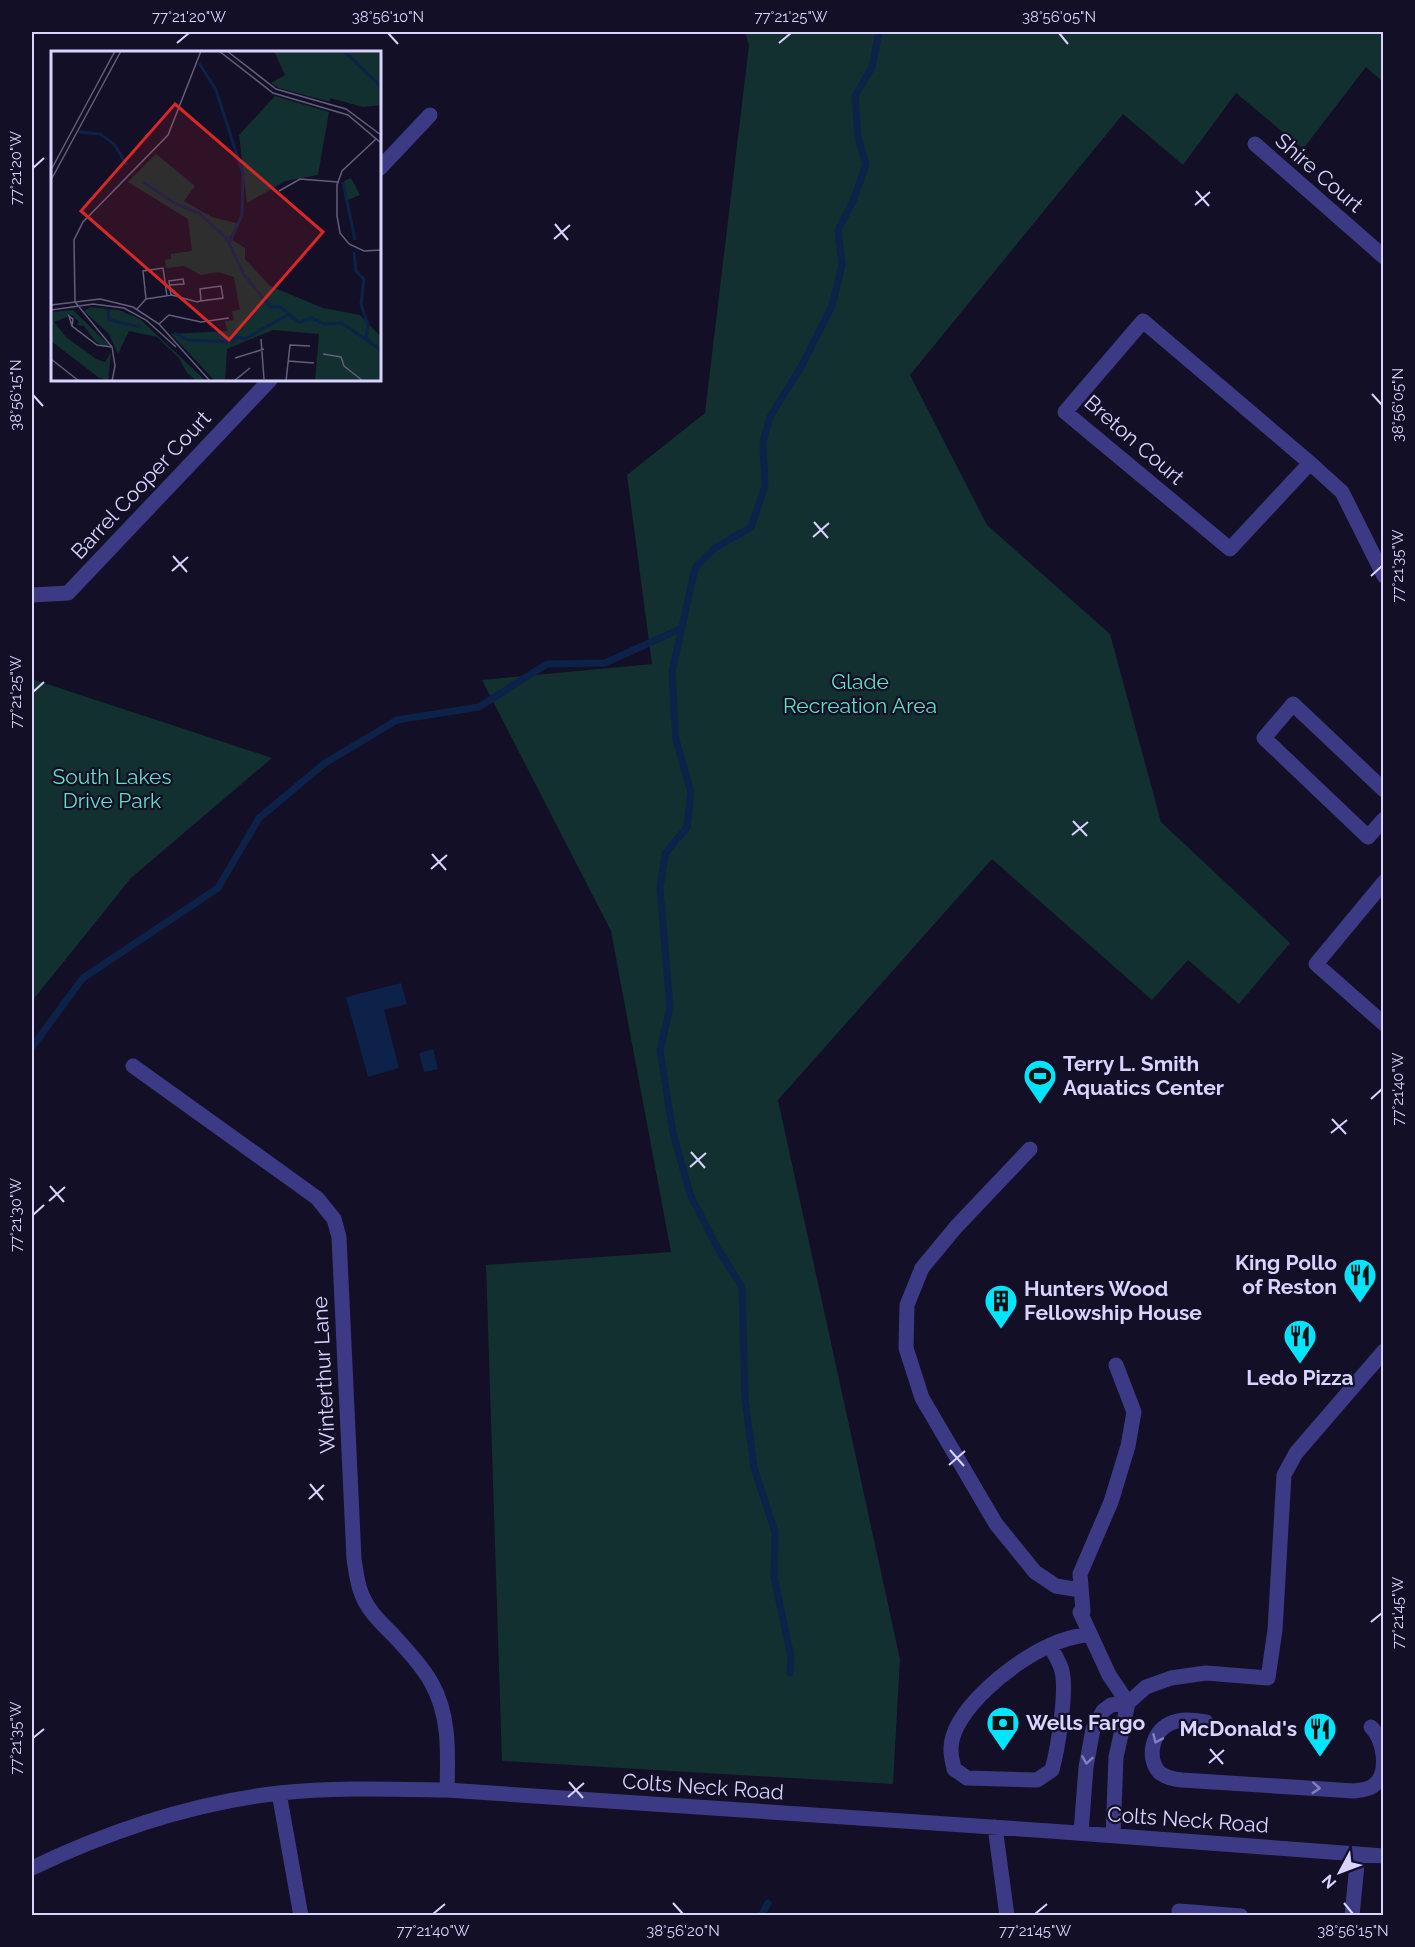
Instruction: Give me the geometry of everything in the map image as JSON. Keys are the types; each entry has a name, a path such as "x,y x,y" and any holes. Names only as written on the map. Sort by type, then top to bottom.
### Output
{"street":[{"path":"381,167 430,115"},
{"name":"Shire Court","path":"1255,144 1383,257"},
{"name":"Breton Court","path":"1310,463 1230,549 1065,412 1143,321 1310,463 1342,492 1383,576"},
{"name":"Barrel Cooper Court","path":"32,595 68,593 269,381"},
{"path":"1383,790 1293,704 1264,738 1368,837 1383,819"},
{"path":"1383,882 1316,964 1383,1024"},
{"name":"Winterthur Lane","path":"133,1066 301,1185 317,1198 334,1219 339,1237 354,1559 357,1580 368,1608 419,1665 431,1682 441,1705 448,1747 447,1790"},
{"path":"1030,1149 956,1227 922,1268 907,1305 906,1348 922,1398 996,1524 1035,1572 1056,1586 1080,1590"},
{"path":"1081,1833 1086,1767 1093,1729 1102,1711 1111,1706 1128,1703 1146,1688 1171,1678 1206,1673 1268,1678 1275,1630 1284,1475 1296,1453 1383,1351"},
{"path":"1113,1836 1116,1757 1128,1703 1109,1675 1080,1612 1083,1611 1080,1574 1111,1502 1128,1446 1134,1412 1116,1365"},
{"path":"1050,1645 1062,1671 1058,1749 1052,1770 1037,1780 967,1778 954,1769 950,1750 957,1727 977,1697 1015,1664 1050,1645 1090,1634"},
{"path":"1206,1722 1187,1719 1176,1721 1158,1733 1152,1755 1156,1768 1162,1774 1168,1778 1182,1780 1366,1790 1376,1784 1382,1772 1382,1745 1378,1734 1371,1727"},
{"name":"Colts Neck Road","path":"32,1868 99,1838 158,1818 279,1793 361,1788 447,1790 1383,1856"},
{"path":"279,1793 301,1916"},
{"path":"995,1827 1007,1916"},
{"path":"1352,1916 1358,1854"},
{"path":"1180,1916 1179,1911 1241,1916"}],"green space":[{"name":"Glade Recreation Area","path":"745,32 1383,32 1383,82 1366,67 1303,149 1236,93 1183,165 1123,114 910,375 987,525 1110,634 1161,822 1290,943 1239,1004 1188,960 1152,1000 992,859 778,1100 900,1659 893,1784 502,1761 486,1265 671,1252 611,931 482,680 652,664 627,475 705,413 749,45"},
{"name":"South Lakes Drive Park","path":"32,679 272,758 131,878 32,1001"}],"water":[{"path":"401,983 407,1004 384,1010 399,1068 368,1077 346,997"},
{"path":"433,1049 438,1069 424,1072 419,1053"}],"waterway":[{"path":"790,1673 791,1657 774,1577 775,1532 754,1468 745,1399 742,1287 717,1247 690,1194 673,1133 660,1050 670,1008 660,889 665,854 687,827 691,792 676,740 672,672 695,568 715,548 751,527 765,486 763,442 770,417 802,365 832,306 842,265 838,230 853,201 866,165 858,137 855,96 872,67 879,32"},
{"path":"32,1047 83,978 218,888 259,818 325,763 397,720 479,707 547,664 605,663 682,628"},
{"path":"761,1916 768,1903"}],"place":[{"name":"Terry L. Smith Aquatics Center","path":"1040,1105"},
{"name":"King Pollo of Reston","path":"1360,1304"},
{"name":"Hunters Wood Fellowship House","path":"1001,1330"},
{"name":"Ledo Pizza","path":"1300,1365"},
{"name":"Wells Fargo","path":"1003,1752"},
{"name":"McDonald's","path":"1320,1758"}]}
